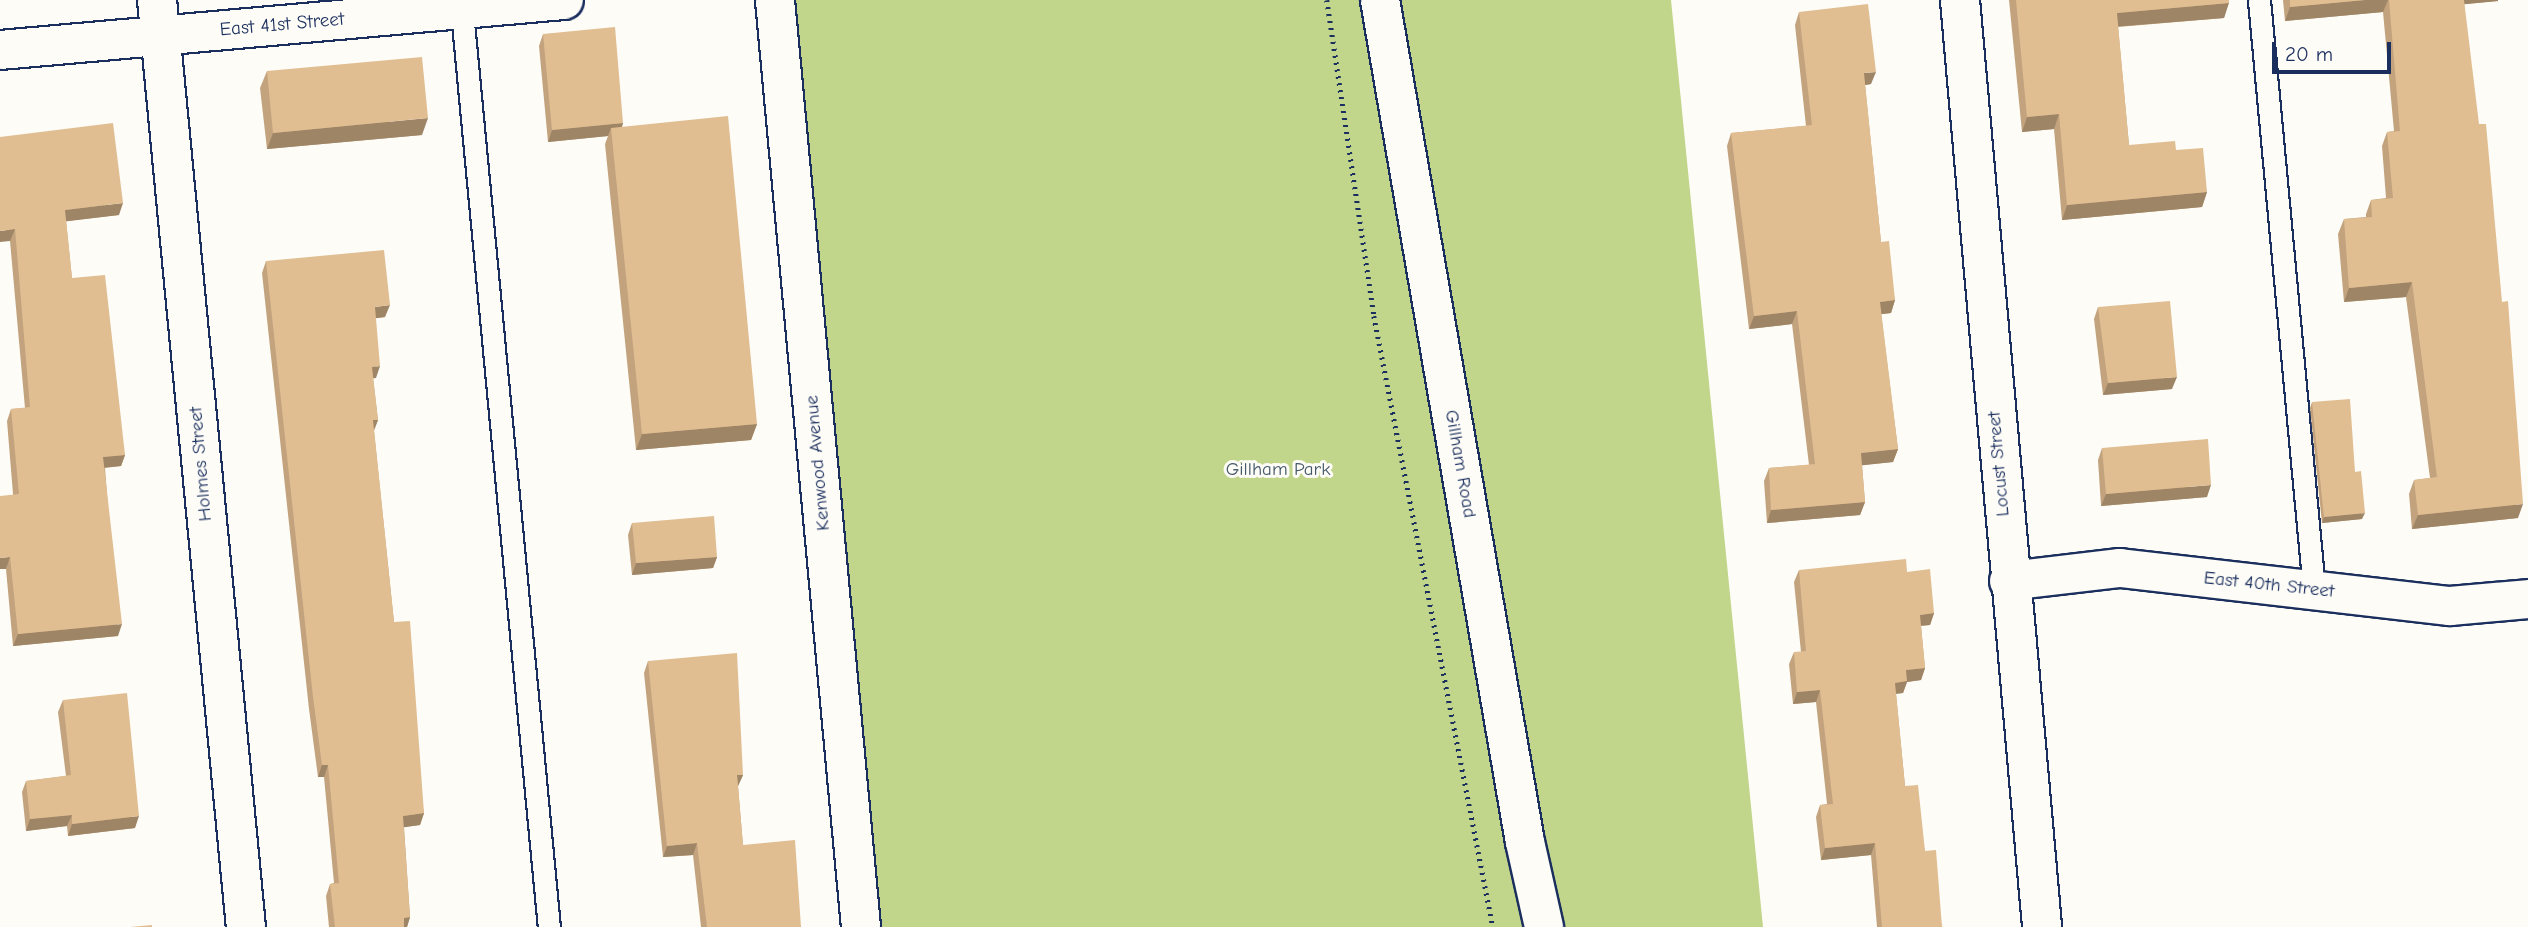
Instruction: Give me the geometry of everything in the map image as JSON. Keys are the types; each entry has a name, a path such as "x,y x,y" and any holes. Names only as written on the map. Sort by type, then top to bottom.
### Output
{"street":[{"name":"East 41st Street","path":"0,50 159,17 564,0"},
{"name":"Kenwood Avenue","path":"775,0 861,927"},
{"name":"Gillham Road","path":"1380,0 1523,829 1544,927"},
{"name":"Locust Street","path":"1960,0 2009,581 2042,927"},
{"name":"Holmes Street","path":"159,17 246,927"},
{"name":"East 40th Street","path":"2009,581 2120,568 2450,606 2528,598"}],"lane":[{"path":"2259,0 2314,590"},
{"path":"462,5 549,927"}],"path":[{"path":"1327,0 1374,316 1493,927"}],"green space":[{"name":"Gillham Park","path":"794,0 1671,0 1763,927 880,927"}],"building":[{"path":"2016,0 2229,0 2229,3 2117,13 2129,145 2175,141 2176,150 2203,148 2207,192 2067,205 2059,114 2027,117"},
{"path":"2290,0 2365,0 2290,7"},
{"path":"2389,0 2464,0 2479,124 2486,124 2502,302 2508,301 2523,504 2418,515 2414,480 2437,477 2412,282 2349,288 2344,219 2372,217 2371,200 2393,198 2387,132 2400,131"},
{"path":"1868,4 1876,72 1864,73 1881,242 1889,241 1895,300 1880,302 1898,449 1861,453 1865,502 1771,510 1769,468 1815,464 1797,311 1754,316 1731,133 1812,125 1799,12"},
{"path":"615,27 623,123 552,130 543,34"},
{"path":"422,57 428,118 273,133 267,71"},
{"path":"728,116 757,424 642,434 611,128"},
{"path":"113,123 123,203 65,210 72,278 105,275 125,455 103,457 122,624 18,634 10,557 0,558 0,496 19,494 11,409 30,407 15,229 0,231 0,137"},
{"path":"384,250 390,305 375,307 380,366 372,367 378,420 373,420 394,622 410,621 424,813 403,816 410,917 404,918 404,927 335,927 330,884 339,883 328,765 322,765 313,697 266,261"},
{"path":"2170,301 2177,377 2108,383 2098,307"},
{"path":"2350,399 2355,472 2361,471 2365,513 2324,517 2312,402"},
{"path":"2208,439 2211,485 2106,494 2102,448"},
{"path":"714,516 717,557 636,563 632,523"},
{"path":"1906,559 1907,572 1930,569 1934,613 1920,615 1925,668 1906,670 1907,681 1895,683 1905,786 1918,785 1925,851 1936,850 1942,927 1882,927 1875,843 1825,848 1820,805 1833,804 1820,690 1797,692 1794,652 1806,651 1799,570"},
{"path":"737,653 743,775 737,775 743,845 795,840 801,927 707,927 697,843 667,846 648,661"},
{"path":"127,693 139,816 72,824 72,815 30,819 26,781 71,775 63,700"}]}
